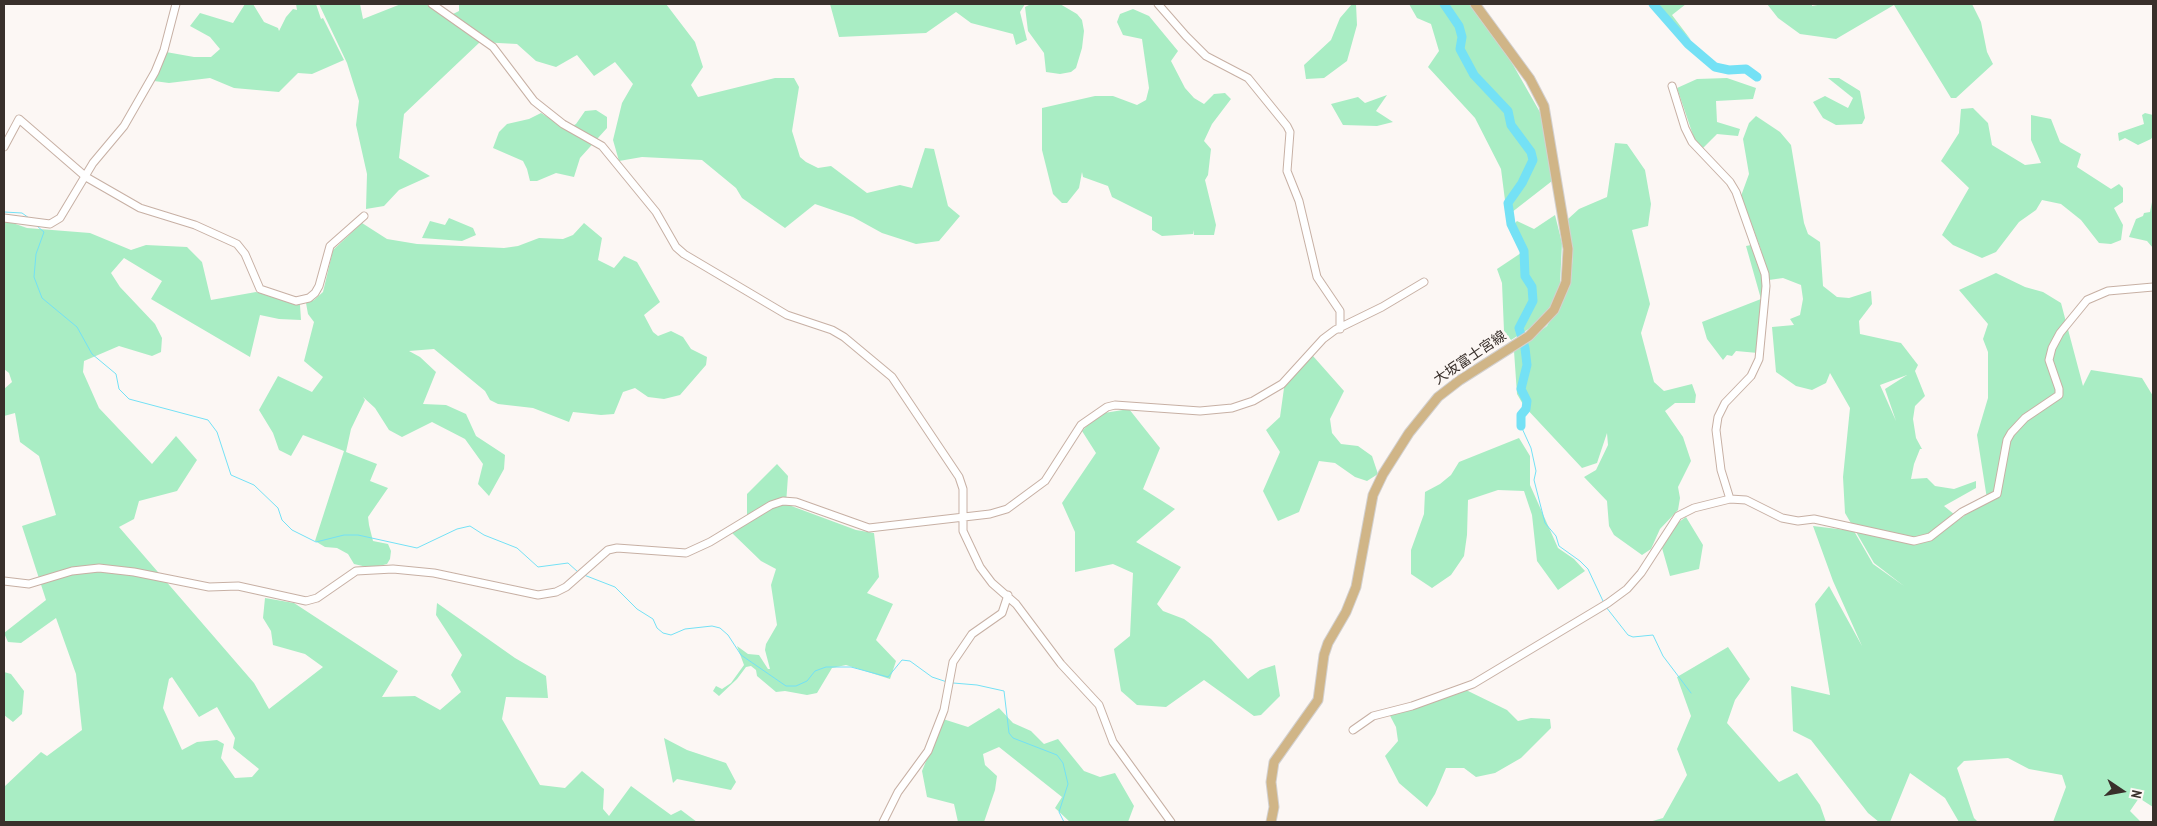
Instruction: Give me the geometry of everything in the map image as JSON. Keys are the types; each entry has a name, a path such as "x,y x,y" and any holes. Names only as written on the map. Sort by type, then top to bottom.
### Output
{"main road":[{"name":"大坂富士宮線","path":"1271,822 1274,807 1270,782 1274,762 1318,700 1324,655 1328,643 1346,612 1356,587 1373,495 1383,474 1409,433 1438,397 1460,380 1525,338 1554,310 1566,282 1568,249 1544,106 1538,93 1475,4"}],"street":[{"path":"4,218 50,224 60,218 97,158 124,126 155,72 164,50 176,4"},
{"path":"432,4 493,47 534,101 564,124 602,146 656,212 676,247 684,254 787,315 832,330 844,337 882,367 900,387 917,417 959,477 963,489 962,516 965,539 980,567 992,583 1008,595 1061,664 1099,705 1113,742 1170,822"},
{"path":"1158,4 1206,56 1248,78 1288,126 1290,132 1287,170 1299,201 1317,277 1340,310 1340,329"},
{"path":"1672,86 1685,128 1692,142 1730,182 1736,192 1765,274 1766,286 1759,359 1751,376 1725,404 1718,417 1716,430 1721,470 1730,499"},
{"path":"4,147 19,119 86,177 140,208 195,225 231,240 245,254 260,289 296,301 309,298 315,293 319,286 330,246 364,216"},
{"path":"4,581 29,584 72,571 99,568 134,572 209,587 238,586 306,600 317,598 349,575 366,569 421,570 538,596 556,592 581,575 608,550 617,548 686,553 710,542 771,504 783,501 796,502 869,528 1000,512 1037,488 1052,473 1069,442 1082,425 1107,407 1115,405 1200,412 1232,408 1253,401 1282,384 1323,339 1424,282"},
{"path":"1353,730 1373,716 1412,706 1473,684 1608,603 1626,589 1641,573 1678,516 1694,508 1730,499 1746,500 1782,518 1798,521 1814,519 1914,541 1930,537 1962,512 1997,494 2007,440 2011,432 2025,418 2059,395 2059,389 2049,360 2052,348 2060,333 2087,300 2108,291 2153,288"},
{"path":"883,822 898,792 928,751 944,710 953,662 965,642 1002,613 1008,595"}],"green space":[{"path":"245,4 253,4 264,22 278,28 279,31 286,17 293,9 297,10 296,4 316,4 321,19 323,18 344,60 312,74 298,73 279,92 234,88 210,78 169,83 154,81 166,52 194,57 211,57 220,49 210,37 190,26 200,13 233,23"},
{"path":"319,4 360,4 363,19 401,4 426,4 445,18 459,11 459,4 666,4 695,42 703,67 691,85 698,97 775,78 794,78 799,87 792,131 800,157 806,162 818,168 831,166 867,193 900,185 912,188 925,148 934,149 948,206 960,216 939,241 916,244 882,233 853,217 815,204 785,228 742,198 736,188 702,160 642,157 619,161 613,140 622,103 633,84 615,62 594,76 577,55 556,67 536,61 517,44 480,42 404,114 399,158 430,176 399,190 384,206 366,209 367,174 356,125 359,101 347,63"},
{"path":"830,4 1025,4 1020,12 1027,40 1016,45 1013,34 971,23 956,12 926,33 839,37"},
{"path":"1031,4 1060,4 1077,14 1082,20 1084,31 1082,48 1076,68 1071,72 1060,74 1046,72 1044,53 1028,31 1025,7"},
{"path":"1352,4 1356,4 1357,25 1347,61 1324,78 1306,79 1304,65 1331,40 1340,18"},
{"path":"1409,4 1472,4 1508,56 1545,121 1552,181 1507,216 1501,169 1475,118 1428,67 1439,51 1431,24 1417,18"},
{"path":"1654,4 1686,4 1672,15 1691,40"},
{"path":"1767,4 1812,4 1812,6 1823,4 1972,4 1981,22 1987,52 1993,64 1956,98 1951,98 1894,5 1836,39 1800,34 1778,18"},
{"path":"1133,9 1149,16 1178,51 1171,61 1185,88 1194,98 1204,104 1214,94 1225,93 1231,99 1212,124 1204,141 1211,149 1208,175 1205,180 1216,225 1214,235 1194,235 1193,230 1193,234 1162,236 1152,230 1152,217 1112,197 1108,186 1083,177 1082,172 1079,188 1067,203 1062,203 1053,194 1042,150 1042,108 1095,96 1113,96 1137,105 1146,100 1149,88 1142,39 1123,35 1117,22 1120,14"},
{"path":"1727,78 1756,88 1753,99 1716,101 1717,122 1740,129 1738,136 1717,134 1702,149 1694,138 1677,88 1697,79"},
{"path":"1828,78 1839,78 1860,91 1865,118 1862,124 1836,125 1823,118 1813,102 1825,96 1848,108 1853,98"},
{"path":"1387,95 1376,111 1393,122 1377,126 1343,125 1331,104 1358,97 1365,103"},
{"path":"1973,108 1988,123 1992,145 2025,165 2041,163 2031,140 2031,115 2051,119 2060,142 2081,154 2077,167 2111,189 2119,184 2123,188 2123,202 2114,208 2123,225 2121,240 2111,244 2099,243 2081,220 2061,204 2042,200 2036,210 2019,222 1996,252 1982,258 1953,245 1942,235 1969,188 1941,161 1959,133 1961,109"},
{"path":"596,110 607,117 607,128 580,158 574,177 556,173 537,181 530,181 523,161 493,148 499,132 507,124 529,119 541,113 567,129 576,124 585,111"},
{"path":"2145,113 2153,115 2153,136 2151,139 2138,145 2125,138 2119,141 2118,133 2144,124 2142,115"},
{"path":"1756,116 1780,132 1791,145 1804,223 1808,234 1820,242 1823,286 1837,297 1849,298 1871,291 1872,304 1859,321 1860,334 1901,343 1918,365 1915,371 1925,396 1915,406 1913,419 1916,438 1922,449 1920,449 1914,464 1911,479 1927,478 1935,486 1954,489 1976,481 1976,488 1944,506 1960,519 1987,499 1977,435 1988,398 1988,352 1983,339 1988,324 1959,290 1996,273 2025,287 2043,292 2061,303 2083,386 2091,370 2142,378 2153,396 2153,807 2139,798 2130,811 2141,822 2053,822 2066,787 2062,775 2029,769 2008,758 1964,761 1957,768 1974,818 1978,822 1959,822 1945,798 1910,773 1890,822 1879,822 1868,813 1811,740 1793,731 1791,686 1830,695 1815,604 1829,586 1862,646 1833,581 1813,526 1854,531 1873,564 1904,586 1874,563 1845,513 1843,477 1850,408 1830,373 1826,383 1812,390 1796,386 1776,372 1772,327 1794,325 1790,319 1800,315 1803,299 1801,285 1783,278 1769,280 1760,247 1741,196 1749,174 1743,139 1749,123","holes":["1907,375 1885,389 1896,421 1880,385"]},
{"path":"1615,143 1627,144 1645,170 1651,204 1648,226 1632,230 1650,304 1641,333 1654,382 1664,391 1692,384 1696,395 1695,403 1675,403 1665,411 1683,437 1691,461 1678,487 1680,498 1678,510 1660,529 1651,549 1642,555 1614,535 1609,526 1607,501 1584,477 1596,470 1608,445 1607,433 1597,463 1582,468 1524,406 1517,394 1514,351 1547,326 1563,299 1571,276 1573,254 1568,219 1579,209 1607,197"},
{"path":"2152,202 2153,248 2147,241 2129,237 2136,219 2143,216 2144,213 2150,212"},
{"path":"1555,215 1562,243 1560,285 1555,300 1548,313 1535,325 1511,340 1504,331 1502,283 1497,269 1521,253 1509,229 1517,221 1534,229"},
{"path":"449,218 473,228 476,235 462,241 422,238 430,221 445,225"},
{"path":"4,220 27,228 90,233 131,250 146,245 187,247 202,262 211,300 256,292 300,305 301,320 279,319 260,315 250,357 151,299 162,281 124,258 111,273 120,287 155,324 162,338 161,352 152,356 119,346 84,361 83,372 99,408 152,464 176,436 197,460 177,491 139,501 134,519 119,527 254,683 269,709 323,667 305,654 273,645 271,631 263,618 265,598 294,603 398,671 382,697 415,696 440,710 461,692 451,675 462,655 436,615 437,603 515,658 546,676 548,698 506,697 502,719 540,785 565,788 582,771 604,789 603,809 609,816 631,786 671,815 681,810 697,822 4,822 4,787 41,752 47,756 82,730 76,674 56,618 21,643 8,642 4,633 46,600 22,526 56,515 39,456 20,442 15,413 4,416 4,389 12,382 9,373 4,369","holes":["172,677 199,717 217,707 235,738 233,748 259,769 252,777 235,778 221,758 224,744 217,740 197,742 182,750 163,708 169,679"]},
{"path":"362,223 387,239 417,244 504,248 518,246 539,238 563,239 573,235 584,223 602,238 598,260 614,268 624,256 637,262 660,302 644,315 653,332 658,336 671,331 683,337 691,349 707,357 706,365 680,395 664,399 648,397 635,388 623,392 614,414 601,415 573,412 569,422 533,408 498,404 490,400 485,391 434,349 409,351 420,357 436,372 423,404 446,405 466,414 476,436 505,455 504,469 489,496 478,484 483,464 465,439 432,422 402,437 389,430 375,408 363,397 365,400 351,429 346,452 377,464 370,481 388,488 368,517 373,541 388,544 391,551 387,564 371,568 354,564 348,554 337,548 325,547 315,541 344,451 303,435 291,456 279,450 273,433 259,410 278,376 312,392 323,377 304,361 314,322 308,314 306,303 314,300 323,292 333,250"},
{"path":"1751,245 1761,272 1762,281 1762,300 1758,353 1736,351 1732,356 1727,355 1723,360 1707,339 1702,322 1761,299 1746,246"},
{"path":"1313,356 1344,391 1330,419 1332,433 1341,444 1358,446 1372,456 1378,474 1367,481 1355,477 1335,463 1319,461 1299,512 1278,521 1263,491 1280,452 1266,430 1280,417 1285,381"},
{"path":"1129,409 1160,448 1143,489 1175,509 1136,542 1181,567 1157,604 1163,611 1184,619 1211,639 1248,679 1260,670 1275,665 1280,696 1261,715 1254,716 1204,680 1166,707 1137,705 1121,691 1114,649 1130,636 1133,573 1113,564 1075,572 1075,532 1062,503 1096,453 1082,431 1098,414"},
{"path":"1519,438 1530,456 1530,485 1558,548 1574,559 1585,571 1558,590 1537,561 1532,515 1524,491 1498,490 1468,500 1464,556 1451,575 1432,588 1411,574 1411,550 1424,514 1425,492 1440,484 1451,475 1459,462"},
{"path":"777,464 788,476 786,504 856,530 874,533 879,577 867,593 893,604 876,640 896,661 890,679 846,665 832,668 817,693 807,695 785,691 776,692 757,676 756,670 751,666 746,667 737,679 719,696 713,691 716,686 722,689 731,683 744,665 737,646 748,654 759,655 768,669 770,669 765,650 766,644 777,625 771,585 776,569 761,561 732,533 747,519 747,494"},
{"path":"1686,517 1703,545 1699,569 1670,576 1662,548 1676,524"},
{"path":"1728,647 1750,679 1735,700 1727,723 1779,782 1797,773 1820,805 1826,822 1649,822 1663,818 1687,775 1677,749 1691,716 1677,677"},
{"path":"4,672 11,674 24,691 22,714 13,722 4,715"},
{"path":"1466,690 1507,710 1518,721 1531,718 1550,719 1551,728 1521,758 1495,773 1476,777 1464,768 1446,768 1427,807 1399,783 1385,756 1398,741 1396,727 1388,712"},
{"path":"999,708 1013,723 1031,731 1044,744 1058,739 1084,771 1100,777 1115,773 1134,806 1128,822 1070,822 1055,808 1062,797 999,747 983,754 985,765 997,776 995,790 984,822 958,822 954,804 927,797 922,771 943,719 968,727"},
{"path":"664,738 687,750 726,763 736,782 731,790 677,779 673,783"}],"waterway":[{"path":"1444,4 1459,26 1462,37 1460,49 1474,75 1508,111 1511,125 1531,152 1533,160 1522,183 1508,203 1511,224 1524,251 1525,276 1532,287 1533,301 1519,328 1525,348 1527,365 1521,389 1527,401 1526,409 1521,415 1521,426"},
{"path":"1653,4 1688,44 1715,67 1729,70 1746,69 1757,77"},
{"path":"4,212 22,213 29,218"},
{"path":"37,226 44,232 36,254 34,277 42,298 77,327 92,354 116,374 119,389 129,399 208,420 217,432 231,475 254,485 278,508 282,520 292,530 316,542 344,535 358,535 417,548 457,529 470,526 484,535 517,548 538,567 568,563 578,572"},
{"path":"1521,426 1531,448 1536,471 1534,480 1545,523 1556,536 1559,546 1588,569 1603,601"},
{"path":"584,575 615,587 637,609 653,619 657,628 663,633 671,635 685,629 712,626 720,628 728,635 741,655 786,686 796,686 807,681 815,671 826,667 851,667 888,677 902,660 910,661 932,677 947,682"},
{"path":"1606,607 1628,635 1633,637 1653,635 1663,656 1691,693"},
{"path":"953,683 977,685 1004,691 1009,733 1013,738 1057,755 1063,763 1068,784 1059,812 1064,822"}]}
